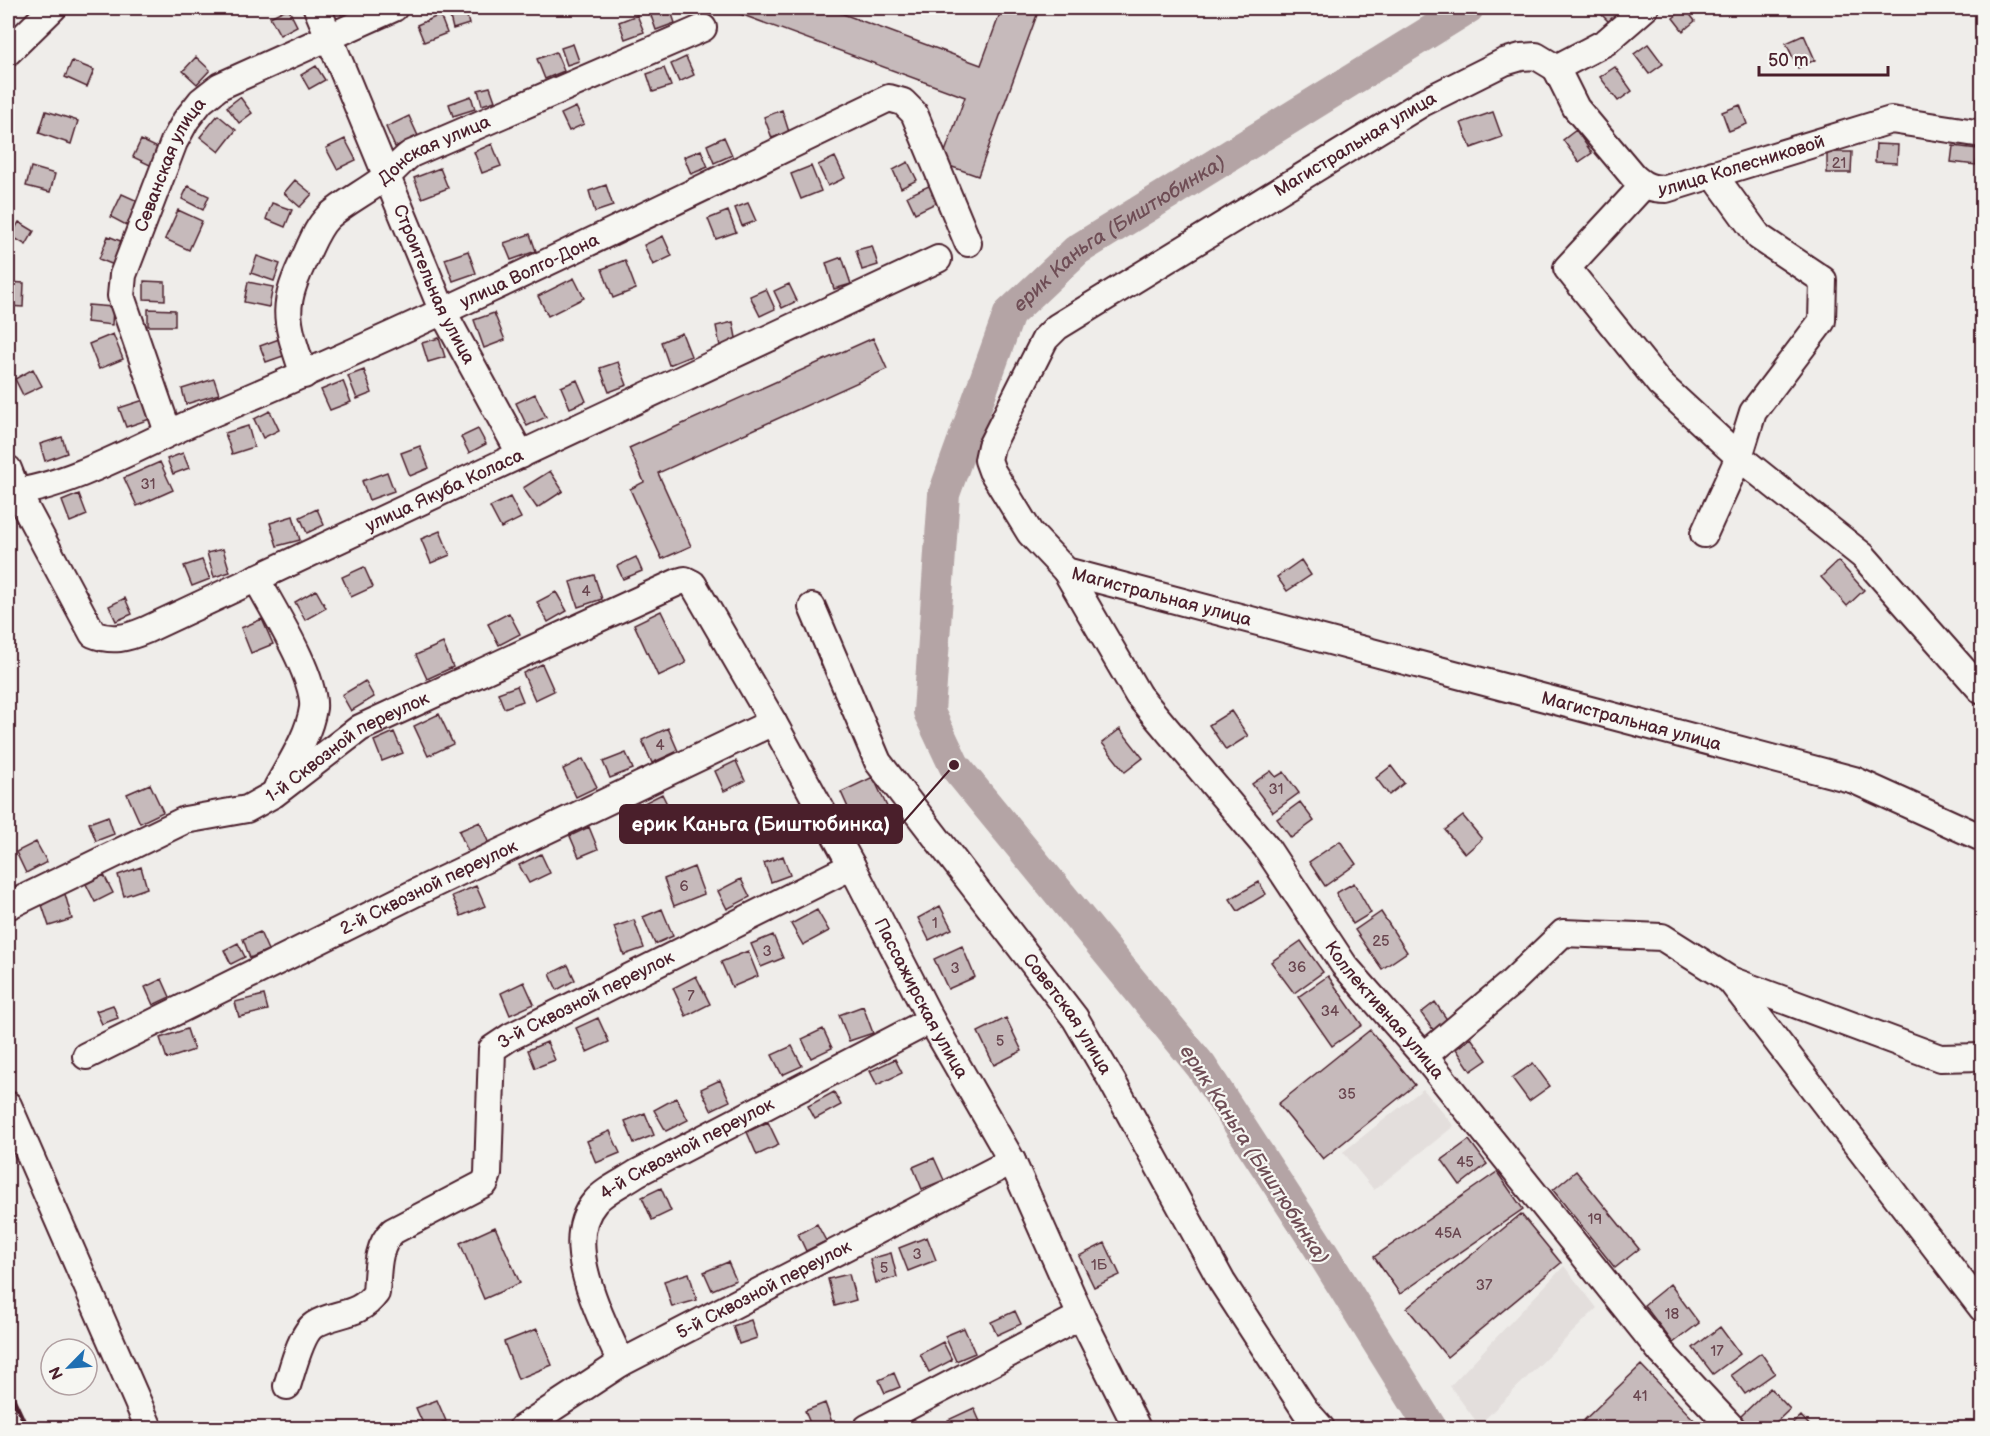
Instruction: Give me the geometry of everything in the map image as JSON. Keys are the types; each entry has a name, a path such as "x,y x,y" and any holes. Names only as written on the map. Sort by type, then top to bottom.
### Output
{"street":[{"path":"8,52 52,8"},
{"name":"Строительная улица","path":"317,8 331,37 443,312 521,455"},
{"name":"Севанская улица","path":"168,432 121,296 123,275 174,142 186,120 220,86 394,8"},
{"path":"1556,68 1606,42 1645,8"},
{"name":"Донская улица","path":"304,375 288,327 288,306 293,281 318,229 327,219 387,177 399,162 411,154 703,28"},
{"name":"Магистральная улица","path":"1556,68 1536,56 1521,57 1504,62 1424,102 1186,246 1051,332 991,446 988,460 992,471 1030,533 1066,571 1854,780 1983,838"},
{"name":"улица Колесниковой","path":"1556,68 1567,96 1644,186 1666,189 1891,120 1983,134"},
{"name":"улица Волго-Дона","path":"11,484 64,480 168,432 304,375 443,312 889,98 903,102 914,113 968,243"},
{"path":"1704,534 1739,457 1753,412 1822,321 1823,280 1759,237 1713,174"},
{"path":"1644,186 1567,268 1660,384 1739,457 1863,555 1983,691"},
{"name":"улица Якуба Коласа","path":"11,484 93,634 106,639 133,635 938,260"},
{"name":"Коллективная улица","path":"1066,571 1138,695 1266,848 1344,965 1424,1056 1662,1353 1732,1428"},
{"path":"256,578 311,684 313,707 308,727 274,794"},
{"name":"1-й Сквозной переулок","path":"10,906 185,820 247,809 274,794 360,728 685,580"},
{"name":"Пассажирская улица","path":"685,580 693,584 698,592 773,722 852,866 931,1020 1012,1161 1081,1316 1137,1428"},
{"name":"Советская улица","path":"812,607 878,762 1074,1018 1112,1080 1222,1282 1305,1410 1321,1428"},
{"name":"2-й Сквозной переулок","path":"86,1056 417,892 773,722"},
{"name":"3-й Сквозной переулок","path":"287,1386 303,1339 313,1325 360,1309 376,1293 381,1249 386,1238 393,1231 485,1183 488,1174 492,1049 510,1037 852,866"},
{"path":"1424,1056 1510,983 1563,933 1662,937 1730,980 1940,1058 1983,1057"},
{"path":"1730,980 1983,1308"},
{"name":"4-й Сквозной переулок","path":"621,1363 584,1267 580,1233 586,1215 596,1200 637,1173 931,1020"},
{"path":"8,1105 149,1428"},
{"name":"5-й Сквозной переулок","path":"522,1428 621,1363 1012,1161"},
{"path":"867,1428 1081,1316"}],"shaded area":[{"path":"1423,1089 1454,1126 1374,1190 1343,1152"},
{"path":"1564,1266 1597,1308 1479,1425 1450,1386"}],"building":[{"path":"288,8 297,26 280,35 270,17"},
{"path":"338,8 354,8 341,14"},
{"path":"670,8 675,23 656,30 649,10"},
{"path":"724,8 827,8 981,65 1002,8 1025,8 1038,12 978,176 941,163 965,97"},
{"path":"1602,8 1618,8 1627,16 1615,28 1598,11"},
{"path":"1685,8 1695,21 1683,31 1673,18"},
{"path":"465,9 469,24 453,29 449,13"},
{"path":"440,15 447,33 424,42 417,25"},
{"path":"637,15 644,32 625,39 619,22"},
{"path":"1804,35 1815,60 1798,68 1786,43"},
{"path":"573,44 579,61 567,65 561,48"},
{"path":"1648,44 1663,64 1649,74 1634,54"},
{"path":"556,52 564,71 545,79 537,59"},
{"path":"196,57 210,70 197,84 183,71"},
{"path":"686,57 694,75 679,82 671,64"},
{"path":"72,61 94,70 87,87 65,77"},
{"path":"316,66 325,80 309,89 301,75"},
{"path":"1615,67 1632,91 1618,101 1600,77"},
{"path":"664,68 671,86 653,92 647,74"},
{"path":"490,87 495,101 482,105 478,90"},
{"path":"471,96 475,109 453,116 449,104"},
{"path":"240,97 252,113 239,123 227,107"},
{"path":"1740,105 1747,124 1729,131 1722,112"},
{"path":"576,107 584,124 569,131 561,114"},
{"path":"782,110 789,132 772,138 764,117"},
{"path":"46,111 78,121 71,144 39,133"},
{"path":"1493,112 1502,137 1471,148 1461,123"},
{"path":"218,115 236,130 219,152 200,137"},
{"path":"409,116 418,136 395,147 386,127"},
{"path":"1576,130 1592,153 1579,162 1563,140"},
{"path":"724,137 732,155 714,163 707,145"},
{"path":"345,139 356,160 337,169 326,148"},
{"path":"141,140 160,149 152,166 133,157"},
{"path":"492,144 501,166 482,173 474,152"},
{"path":"1876,144 1898,145 1897,163 1875,162"},
{"path":"1953,146 1978,149 1976,165 1951,162"},
{"path":"701,150 708,167 691,174 684,157"},
{"path":"1827,152 1852,152 1851,173 1827,173"},
{"path":"835,157 845,178 828,186 818,165"},
{"path":"908,162 917,180 901,188 893,170"},
{"path":"811,166 821,191 801,199 791,174"},
{"path":"31,167 55,174 50,192 26,186"},
{"path":"440,168 448,188 422,198 414,178"},
{"path":"295,180 312,194 300,207 284,193"},
{"path":"606,185 613,206 595,212 589,191"},
{"path":"931,185 938,202 915,213 907,196"},
{"path":"188,186 209,196 203,210 182,199"},
{"path":"122,194 140,202 128,226 111,217"},
{"path":"272,203 292,210 285,227 266,219"},
{"path":"748,203 756,221 742,226 735,208"},
{"path":"178,210 202,221 189,250 165,239"},
{"path":"728,211 736,232 716,239 708,219"},
{"path":"19,222 34,231 26,245 11,236"},
{"path":"530,234 536,251 511,260 504,243"},
{"path":"108,236 128,244 119,267 99,259"},
{"path":"663,236 672,256 653,265 644,245"},
{"path":"872,246 878,265 862,270 856,250"},
{"path":"468,251 476,273 453,281 445,259"},
{"path":"257,256 280,264 274,281 251,273"},
{"path":"842,257 851,284 834,289 826,263"},
{"path":"625,260 636,289 613,298 602,269"},
{"path":"574,278 584,298 548,316 538,296"},
{"path":"144,281 165,282 165,300 144,299"},
{"path":"8,282 24,283 23,307 8,306"},
{"path":"248,282 273,287 269,307 244,302"},
{"path":"789,284 797,301 782,308 774,291"},
{"path":"766,289 775,309 760,316 750,296"},
{"path":"88,305 113,307 112,325 87,322"},
{"path":"148,309 175,310 175,326 148,326"},
{"path":"494,313 505,340 484,348 474,320"},
{"path":"733,322 737,343 720,346 716,326"},
{"path":"682,333 691,356 669,365 661,342"},
{"path":"113,334 123,359 99,369 89,344"},
{"path":"439,338 445,357 428,362 422,343"},
{"path":"873,338 887,369 658,473 691,546 662,559 630,489 644,482 629,448"},
{"path":"279,339 286,355 266,362 260,346"},
{"path":"618,362 627,385 609,392 600,368"},
{"path":"33,369 42,386 23,395 15,379"},
{"path":"364,370 372,393 357,399 348,376"},
{"path":"214,379 219,394 186,404 182,389"},
{"path":"577,380 586,401 570,408 561,387"},
{"path":"343,381 351,402 330,410 321,390"},
{"path":"535,394 546,417 527,426 516,403"},
{"path":"147,399 153,418 126,427 119,408"},
{"path":"270,411 279,430 263,438 254,419"},
{"path":"248,426 254,447 232,454 225,433"},
{"path":"478,429 486,444 469,453 461,437"},
{"path":"62,437 67,453 45,461 40,444"},
{"path":"420,446 429,468 410,476 401,453"},
{"path":"183,453 189,468 173,474 167,459"},
{"path":"160,462 173,490 137,506 124,478"},
{"path":"550,471 563,491 537,508 523,488"},
{"path":"387,472 394,491 369,500 362,481"},
{"path":"79,494 87,515 70,522 62,501"},
{"path":"510,497 521,518 501,528 490,507"},
{"path":"317,509 324,525 307,533 300,517"},
{"path":"293,516 300,540 277,546 270,523"},
{"path":"440,531 450,555 431,563 421,539"},
{"path":"223,549 230,572 214,577 207,553"},
{"path":"636,557 642,571 623,579 617,566"},
{"path":"202,560 210,579 192,586 184,566"},
{"path":"1301,560 1311,575 1287,591 1277,577"},
{"path":"1838,561 1864,590 1847,606 1821,577"},
{"path":"364,567 373,587 351,597 342,577"},
{"path":"594,575 602,599 578,607 570,582"},
{"path":"316,590 326,608 305,620 295,602"},
{"path":"556,592 567,611 548,622 537,602"},
{"path":"125,598 132,614 116,621 109,606"},
{"path":"661,611 686,663 658,676 634,624"},
{"path":"509,613 520,634 499,645 488,624"},
{"path":"262,619 273,644 251,653 241,628"},
{"path":"443,643 453,667 427,679 416,655"},
{"path":"542,664 554,691 535,700 523,673"},
{"path":"365,681 374,697 351,711 342,695"},
{"path":"517,686 523,701 504,708 498,693"},
{"path":"1231,711 1248,736 1226,750 1209,725"},
{"path":"439,714 453,744 428,756 414,726"},
{"path":"668,728 678,751 652,763 642,740"},
{"path":"1120,729 1143,758 1125,772 1102,743"},
{"path":"394,732 403,753 382,761 374,741"},
{"path":"626,753 633,769 610,778 603,762"},
{"path":"583,759 597,787 576,797 563,769"},
{"path":"736,761 745,781 724,791 715,771"},
{"path":"1391,766 1404,783 1389,795 1376,778"},
{"path":"1271,771 1276,777 1284,772 1299,793 1273,812 1252,784"},
{"path":"873,777 897,828 864,843 841,792"},
{"path":"150,784 163,812 140,823 127,794"},
{"path":"662,794 672,814 652,824 642,804"},
{"path":"1300,802 1314,821 1291,838 1277,819"},
{"path":"108,816 114,834 96,841 89,823"},
{"path":"1463,816 1482,839 1465,854 1445,830"},
{"path":"480,822 489,844 468,852 459,831"},
{"path":"589,827 598,849 579,857 570,836"},
{"path":"1340,841 1356,864 1325,886 1309,862"},
{"path":"36,842 47,862 26,873 16,852"},
{"path":"541,854 550,873 529,883 519,865"},
{"path":"783,856 790,875 771,882 764,863"},
{"path":"141,867 147,888 124,896 118,875"},
{"path":"694,867 704,894 674,906 664,879"},
{"path":"104,875 113,893 95,902 86,884"},
{"path":"741,879 750,897 727,909 718,891"},
{"path":"1259,882 1266,894 1238,911 1230,899"},
{"path":"1354,883 1371,913 1353,924 1336,893"},
{"path":"476,886 485,906 461,916 452,896"},
{"path":"65,894 72,919 49,926 41,902"},
{"path":"940,906 952,929 929,940 918,918"},
{"path":"662,909 673,936 655,944 643,917"},
{"path":"817,910 829,931 803,945 791,924"},
{"path":"1381,912 1407,952 1382,969 1355,930"},
{"path":"634,920 644,948 624,955 614,927"},
{"path":"260,932 268,950 250,958 243,939"},
{"path":"773,935 783,958 761,967 751,944"},
{"path":"1301,941 1323,972 1294,993 1271,962"},
{"path":"238,943 245,957 231,964 224,950"},
{"path":"962,946 975,977 948,989 934,959"},
{"path":"748,951 758,976 732,987 721,962"},
{"path":"568,965 575,980 557,990 550,974"},
{"path":"696,976 710,1004 686,1016 673,988"},
{"path":"1328,976 1362,1025 1332,1046 1298,997"},
{"path":"162,979 170,997 153,1005 145,987"},
{"path":"524,982 534,1004 510,1015 501,993"},
{"path":"264,995 268,1010 239,1017 235,1002"},
{"path":"1435,1002 1448,1021 1434,1031 1421,1013"},
{"path":"113,1005 118,1018 102,1024 96,1011"},
{"path":"863,1006 873,1033 849,1041 839,1015"},
{"path":"598,1018 609,1042 587,1052 576,1028"},
{"path":"1006,1018 1022,1051 994,1065 978,1032"},
{"path":"187,1029 194,1050 167,1059 160,1038"},
{"path":"823,1029 832,1048 811,1058 802,1039"},
{"path":"1370,1030 1415,1085 1323,1159 1278,1104"},
{"path":"1471,1038 1487,1060 1471,1071 1456,1049"},
{"path":"547,1042 555,1060 535,1068 528,1050"},
{"path":"792,1046 802,1066 782,1075 772,1055"},
{"path":"895,1059 902,1073 877,1085 870,1071"},
{"path":"1533,1063 1550,1086 1529,1101 1512,1078"},
{"path":"720,1080 730,1101 711,1110 701,1089"},
{"path":"834,1092 841,1105 815,1119 808,1106"},
{"path":"676,1098 688,1120 666,1131 654,1110"},
{"path":"645,1113 654,1135 634,1143 625,1121"},
{"path":"768,1122 779,1145 757,1155 747,1132"},
{"path":"610,1131 620,1153 596,1163 587,1141"},
{"path":"1469,1140 1487,1164 1460,1185 1442,1160"},
{"path":"934,1158 944,1180 922,1189 913,1167"},
{"path":"1576,1171 1639,1249 1615,1268 1553,1190"},
{"path":"1497,1172 1523,1209 1400,1294 1374,1257"},
{"path":"661,1188 671,1211 652,1220 642,1197"},
{"path":"1521,1214 1561,1263 1447,1357 1407,1308"},
{"path":"817,1224 826,1241 806,1251 798,1234"},
{"path":"495,1227 520,1283 484,1299 460,1243"},
{"path":"927,1237 936,1260 908,1271 899,1248"},
{"path":"1105,1243 1120,1275 1094,1287 1079,1256"},
{"path":"891,1253 897,1277 876,1283 870,1259"},
{"path":"728,1262 736,1280 712,1290 704,1272"},
{"path":"689,1273 697,1300 672,1307 664,1281"},
{"path":"849,1274 856,1300 835,1306 828,1279"},
{"path":"1670,1284 1699,1323 1673,1343 1644,1305"},
{"path":"1015,1311 1021,1324 997,1335 991,1322"},
{"path":"751,1320 757,1338 739,1344 733,1326"},
{"path":"1720,1327 1740,1354 1713,1374 1693,1348"},
{"path":"964,1328 975,1353 956,1361 945,1336"},
{"path":"537,1329 552,1365 518,1379 504,1342"},
{"path":"943,1342 952,1360 929,1372 920,1354"},
{"path":"1761,1353 1775,1373 1745,1394 1731,1375"},
{"path":"1641,1365 1700,1426 1697,1428 1576,1428"},
{"path":"894,1373 900,1387 885,1393 879,1380"},
{"path":"1770,1388 1790,1409 1770,1428 1752,1428 1740,1417"},
{"path":"437,1400 446,1421 425,1428 416,1408"},
{"path":"825,1403 833,1425 812,1428 805,1411"},
{"path":"974,1408 981,1424 971,1428 952,1428 948,1420"},
{"path":"1801,1416 1812,1428 1788,1428"},
{"path":"1208,1421 1211,1428 1192,1428"}],"waterway":[{"name":"ерик Каньга (Биштюбинка)","path":"1431,1428 1318,1246 1201,1066 954,765 929,712 944,494 1009,314 1077,250 1468,8"}],"railway":[{"path":"8,1387 27,1428"}],"place":[{"name":"ерик Каньга (Биштюбинка)","path":"954,765"}]}
